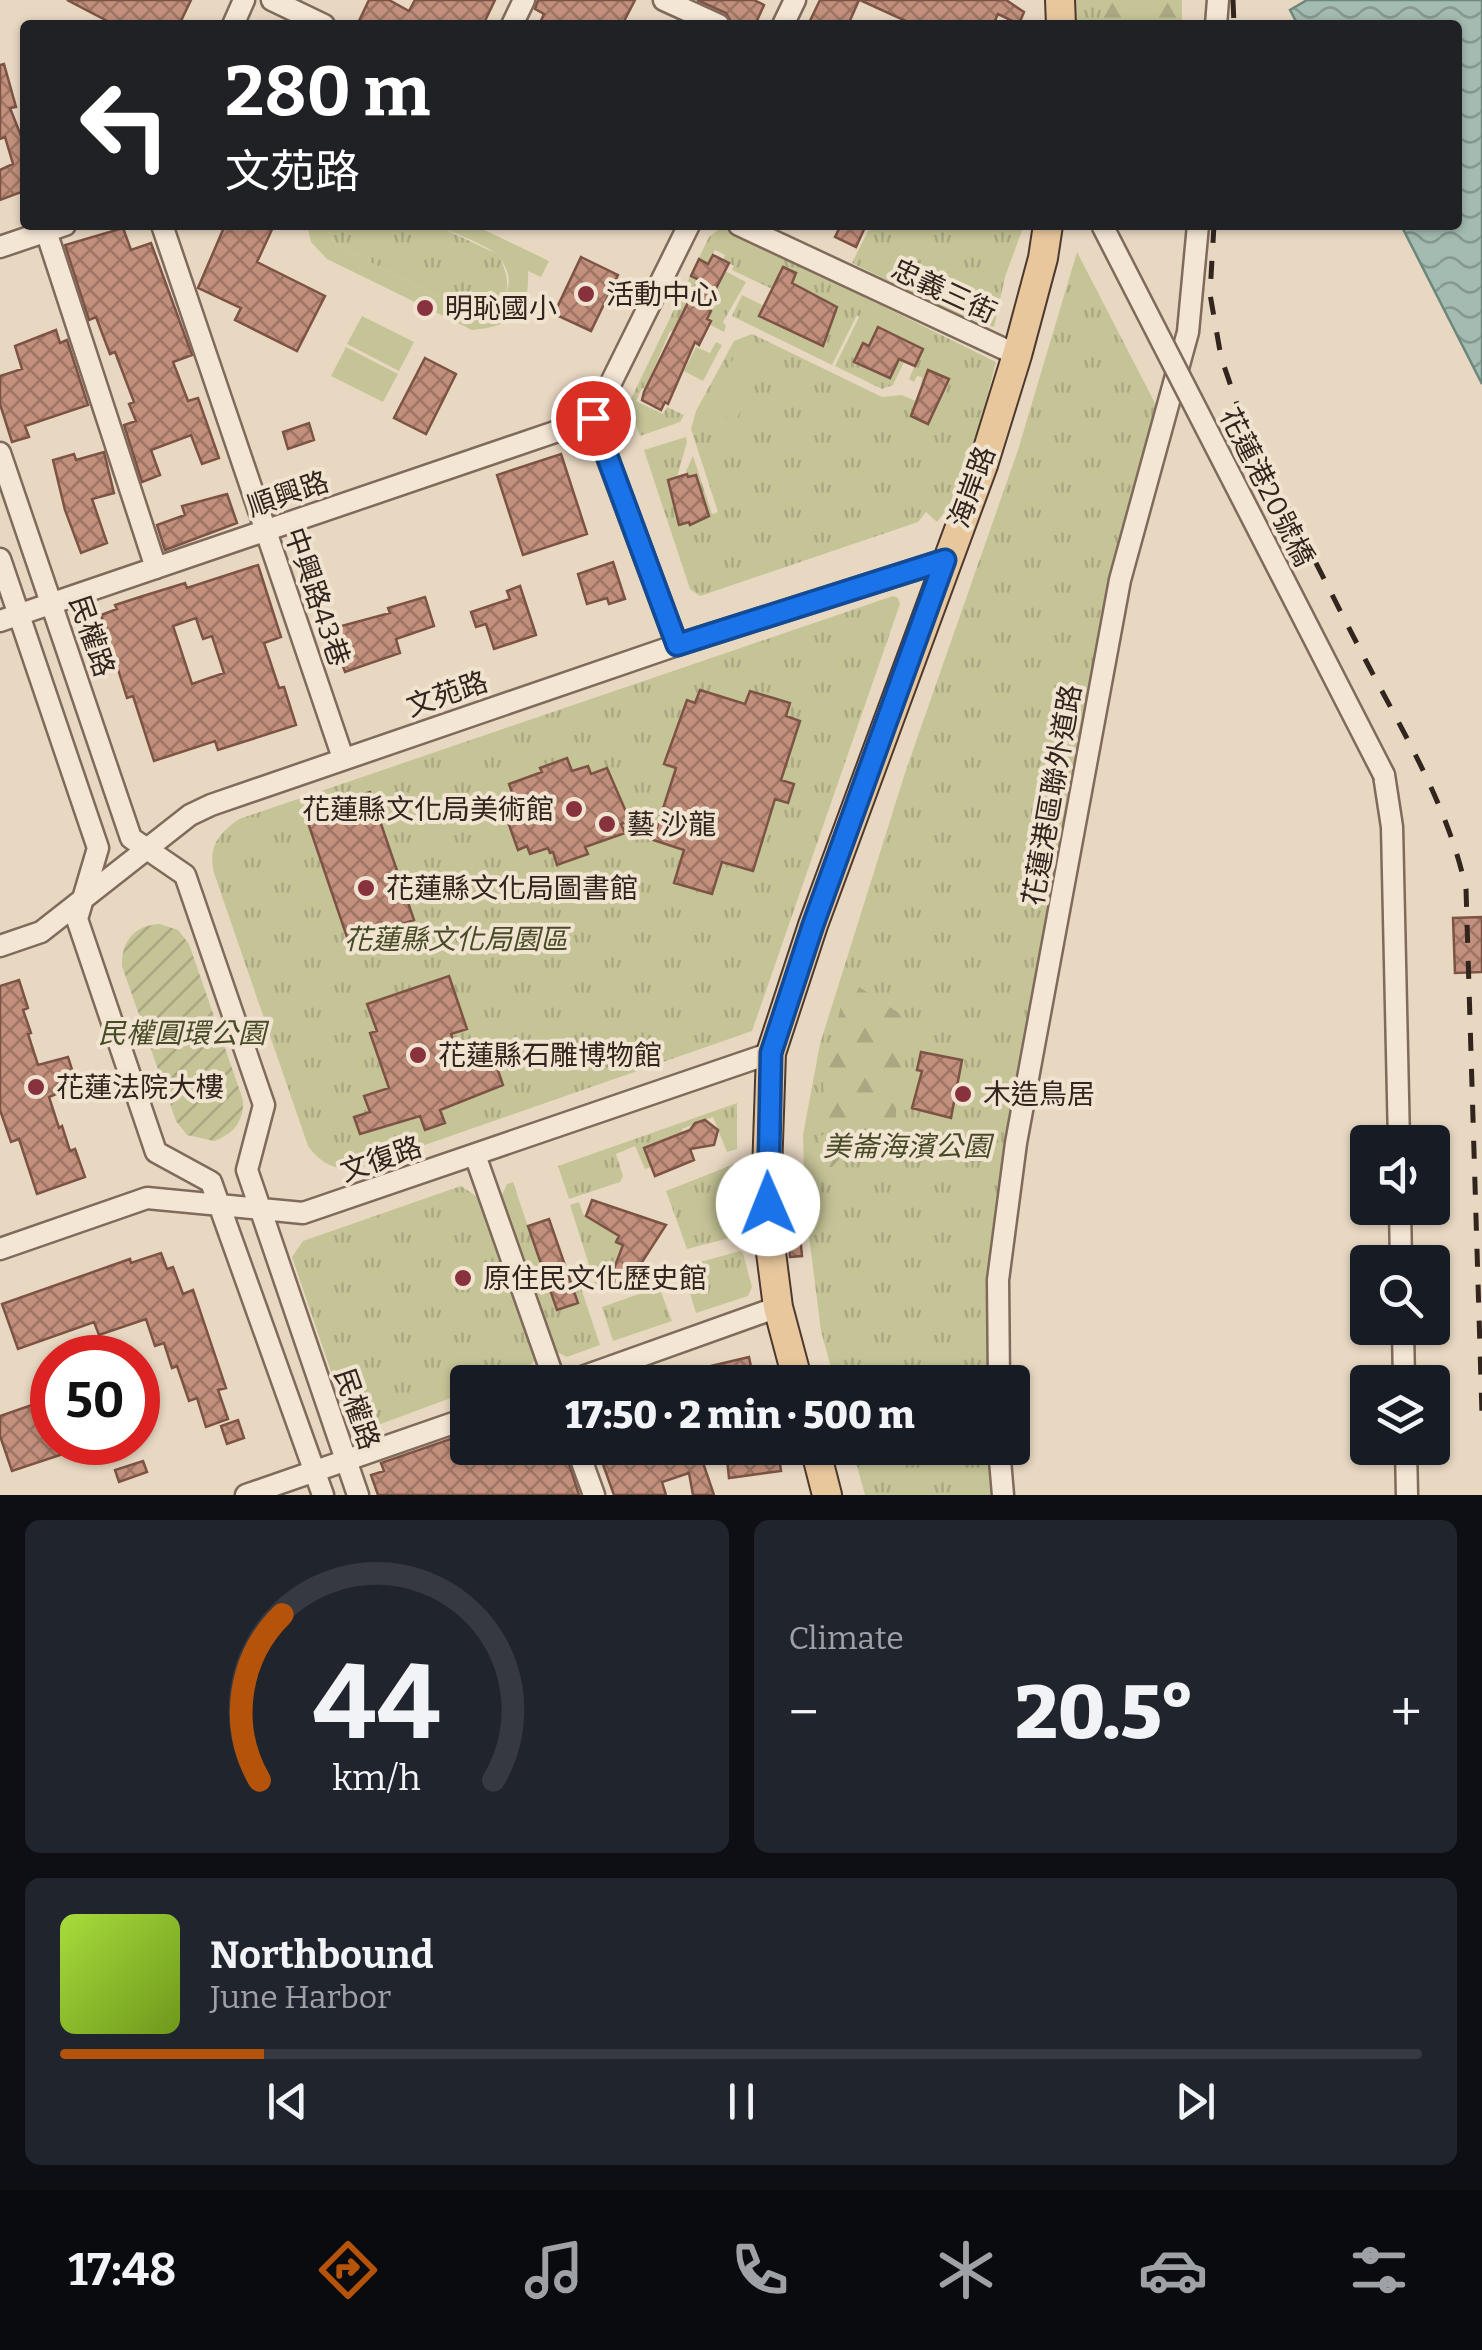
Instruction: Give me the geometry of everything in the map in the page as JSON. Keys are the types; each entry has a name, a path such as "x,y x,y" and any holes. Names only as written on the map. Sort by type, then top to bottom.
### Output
{"main road":[{"name":"海岸路","path":"793,1365 778,1308 768,1237 766,1172 771,1053 813,925 982,464 1017,355 1047,230"},
{"path":"819,1465 827,1495"}],"street":[{"path":"272,0 314,20"},
{"path":"664,0 707,20"},
{"path":"0,247 50,230"},
{"path":"57,230 156,568"},
{"name":"中興路43巷","path":"164,230 344,758"},
{"path":"677,645 593,418 687,230"},
{"name":"忠義三街","path":"751,230 1017,355"},
{"name":"花蓮港20號橋","path":"1105,230 1384,775 1392,827 1399,1125"},
{"name":"花蓮港區聯外道路","path":"998,1365 998,1280 1016,1144 1120,580 1188,332 1198,230"},
{"name":"順興路","path":"9,618 593,418"},
{"name":"民權路","path":"0,453 139,843"},
{"path":"0,559 9,618 98,848 77,919 156,1152 211,1182 323,1495"},
{"name":"文苑路","path":"0,946 41,932 83,899 139,843 190,815 344,758 677,645 945,560"},
{"path":"98,848 139,843 185,875 264,1105 248,1170 211,1182"},
{"name":"文復路","path":"0,1249 147,1198 302,1212 771,1053"},
{"path":"475,1155 549,1365"},
{"name":"民權路","path":"248,1170 358,1495"},
{"path":"616,1365 778,1308"},
{"path":"246,1495 450,1424"},
{"path":"584,1465 594,1495"},
{"path":"597,1465 607,1495"},
{"path":"1000,1465 1003,1495"},
{"path":"1407,1465 1408,1495"}],"green space":[{"path":"1073,0 1101,0 1101,20 1074,20"},
{"path":"1101,0 1182,0 1182,20 1101,20"},
{"path":"308,230 329,230 340,247 473,314 500,300 509,277 499,257 488,248 447,230 484,230 549,261 541,277 528,271 526,297 516,315 498,325 472,330 327,259 311,242"},
{"path":"329,230 446,230 499,255 506,277 506,294 495,305 473,314 340,247"},
{"path":"718,230 728,230 996,362 967,467 937,522 926,512 918,522 700,596 690,589 644,450 686,437 677,477 668,480 679,524 691,525 708,516 696,475 688,477 686,471 693,456 712,514 718,512 691,429 696,411 734,341 752,334 882,397 902,395 918,402 911,417 928,424 949,380 924,378 921,385 922,377 917,376 914,382 909,379 922,349 912,345 893,385 882,389 835,366 857,315 832,365 732,316 742,295 764,306 759,316 785,328 796,273 782,267 772,289 732,270 734,266 723,260 725,255 715,250 708,264 699,260 691,275 699,280 693,291 711,299 725,271 746,282 723,322 724,332 685,309 636,401 663,414 667,407 684,415 680,422 640,436 629,403 709,237"},
{"path":"868,230 1022,230 1005,277 994,327 957,314 852,263"},
{"name":"美崙海濱公園","path":"1077,252 1158,409 1051,923 994,1365 830,1365 821,1331 805,1204 803,1135 820,1044 905,773 1018,450"},
{"path":"362,316 414,342 399,371 347,344"},
{"path":"716,342 722,345 703,381 684,371 696,347 710,353"},
{"path":"346,347 398,374 383,402 331,376"},
{"path":"737,352 765,367 735,422 707,406"},
{"name":"花蓮縣文化局園區","path":"893,596 900,604 752,1031 359,1168 337,1168 313,1152 214,873 214,848 225,830 239,819"},
{"name":"民權圓環公園","path":"160,924 178,930 189,944 243,1100 236,1126 214,1141 187,1135 176,1121 122,966 131,936 143,927"},
{"path":"847,979 911,1021 898,1097 899,1126 892,1150 865,1147 857,1139 832,1167 811,1169 810,1147 827,1131 823,1085"},
{"path":"737,1103 737,1149 727,1152 713,1117 644,1148 651,1167 645,1169 635,1146 616,1154 623,1176 620,1182 569,1199 558,1166"},
{"path":"737,1163 741,1229 737,1229 737,1236 687,1249 666,1191"},
{"path":"513,1182 556,1310 577,1303 572,1285 579,1282 600,1345 567,1357 553,1350 501,1197 507,1184"},
{"path":"461,1186 479,1198 535,1359 530,1365 450,1365 450,1398 367,1429 348,1421 292,1257 303,1241"},
{"path":"579,1202 583,1214 619,1236 616,1242 623,1245 609,1282 596,1287 570,1205"},
{"path":"740,1251 752,1287 748,1296 696,1313 682,1267"},
{"path":"659,1287 672,1321 613,1341 602,1307"},
{"path":"857,1465 996,1465 1002,1495 865,1495"}],"water":[{"path":"1307,0 1482,0 1482,384 1404,230 1462,230 1462,20 1295,20 1290,10"}],"building":[{"path":"67,0 191,0 181,20 105,20"},
{"path":"369,0 389,0 409,11 415,0 495,0 485,20 359,20"},
{"path":"538,0 635,0 625,20 541,20 544,14 535,9"},
{"path":"697,0 754,0 764,5 757,20 730,20 726,13"},
{"path":"820,0 859,0 850,20 810,20"},
{"path":"860,0 1006,0 1024,12 1021,20 998,14 995,20 904,20"},
{"path":"4,64 16,107 10,108 20,133 20,192 0,200 0,170 13,164 5,137 0,139 0,65"},
{"path":"116,230 124,230 131,250 151,243 192,355 173,362 188,401 198,398 219,458 202,464 191,435 151,450 160,475 142,482 124,425 136,421 129,404 134,402 115,352 110,354 96,317 89,320 65,245"},
{"path":"223,230 272,230 257,262 325,296 297,351 235,320 241,308 198,288"},
{"path":"838,230 864,230 856,247 835,237"},
{"path":"713,255 729,263 706,308 711,311 707,319 711,321 699,345 695,342 668,404 665,402 661,410 642,400 644,392 699,280 691,276 699,259 708,264"},
{"name":"活動中心","path":"581,257 618,275 591,331 554,314"},
{"path":"783,267 796,273 792,283 837,307 823,346 759,316"},
{"path":"878,327 923,349 915,366 899,359 890,378 854,362 863,343 869,346"},
{"path":"56,330 60,343 67,340 88,405 25,426 29,437 12,442 0,404 0,376 22,369 15,346"},
{"path":"425,358 456,374 426,434 394,418"},
{"path":"928,370 949,379 928,424 911,416"},
{"path":"309,423 314,440 288,449 283,432"},
{"path":"104,452 114,493 92,499 107,543 81,553 53,460 74,454 76,460"},
{"path":"561,454 587,534 523,555 497,475"},
{"path":"696,475 709,516 690,525 679,525 668,480"},
{"path":"227,494 237,523 165,550 157,525 185,515 182,506"},
{"path":"613,562 625,599 609,604 607,598 587,604 578,574"},
{"path":"258,565 281,637 264,643 296,725 218,750 215,741 154,761 133,696 127,698 101,615 117,609 115,605 143,596 185,583 187,588","holes":["196,618 203,639 212,636 224,673 192,684 173,626"]},
{"path":"520,586 536,635 494,649 486,624 476,627 471,612 510,599 507,591"},
{"path":"425,597 434,626 396,639 400,653 345,672 330,629 390,613 388,608"},
{"path":"700,690 745,704 750,691 790,703 786,716 800,721 781,780 794,784 788,803 775,799 753,871 722,862 712,894 674,883 684,850 653,840 676,768 664,764 687,700 695,703"},
{"name":"花蓮縣文化局美術館","path":"567,758 572,771 588,766 591,774 607,768 630,821 621,824 625,833 585,847 588,854 557,865 548,848 530,854 527,846 518,850 508,822 521,817 509,784"},
{"name":"花蓮縣文化局圖書館","path":"370,792 414,920 382,931 385,939 367,945 365,937 349,943 305,814"},
{"path":"1482,917 1482,972 1455,973 1453,918"},
{"name":"花蓮縣石雕博物館","path":"449,976 467,1029 451,1034 461,1062 492,1053 503,1085 440,1110 445,1123 425,1130 420,1116 360,1134 354,1117 370,1112 364,1096 389,1088 370,1033 377,1031 367,1004"},
{"name":"花蓮法院大樓","path":"19,980 38,1065 68,1057 77,1085 49,1097 59,1128 62,1126 70,1151 75,1149 85,1177 37,1194 19,1139 11,1142 0,1110 0,986"},
{"path":"921,1052 962,1060 951,1118 912,1108 922,1071 917,1070"},
{"path":"705,1120 718,1130 714,1145 690,1149 694,1160 655,1176 644,1148"},
{"path":"592,1200 666,1225 624,1290 609,1282 623,1245 616,1242 619,1236 586,1216"},
{"path":"798,1213 802,1256 790,1257 786,1214"},
{"path":"549,1219 578,1303 557,1310 528,1226"},
{"path":"161,1253 167,1269 173,1267 183,1294 193,1290 226,1388 218,1390 228,1419 206,1427 197,1398 189,1401 177,1366 172,1368 164,1343 160,1344 160,1335 151,1335 146,1319 99,1335 94,1322 57,1335 30,1335 30,1345 18,1349 2,1304 130,1259 131,1263"},
{"path":"749,1357 751,1365 715,1365"},
{"path":"30,1406 30,1465 12,1471 0,1436 0,1416"},
{"path":"238,1420 244,1438 227,1444 221,1426"},
{"path":"450,1439 450,1465 569,1465 579,1495 378,1495 371,1475 384,1471 381,1463"},
{"path":"144,1465 147,1472 119,1482 115,1470"},
{"path":"603,1465 704,1465 714,1495 693,1495 689,1473 662,1482 666,1495 614,1495"},
{"path":"728,1465 780,1465 781,1471 729,1478"}],"railway":[{"path":"1233,0 1234,20"},
{"path":"1214,230 1210,294 1221,357 1238,407 1423,771 1448,829 1466,889 1482,1414"}],"place":[{"name":"活動中心","path":"586,294"},
{"name":"明恥國小","path":"425,308"},
{"name":"花蓮縣文化局美術館","path":"574,809"},
{"name":"藝 沙龍","path":"607,824"},
{"name":"花蓮縣文化局圖書館","path":"366,888"},
{"name":"花蓮縣石雕博物館","path":"418,1055"},
{"name":"花蓮法院大樓","path":"36,1087"},
{"name":"木造鳥居","path":"963,1094"},
{"name":"原住民文化歷史館","path":"463,1278"}],"route":[{"path":"593,418 677,645 945,560 771,1053 768,1204"}]}
